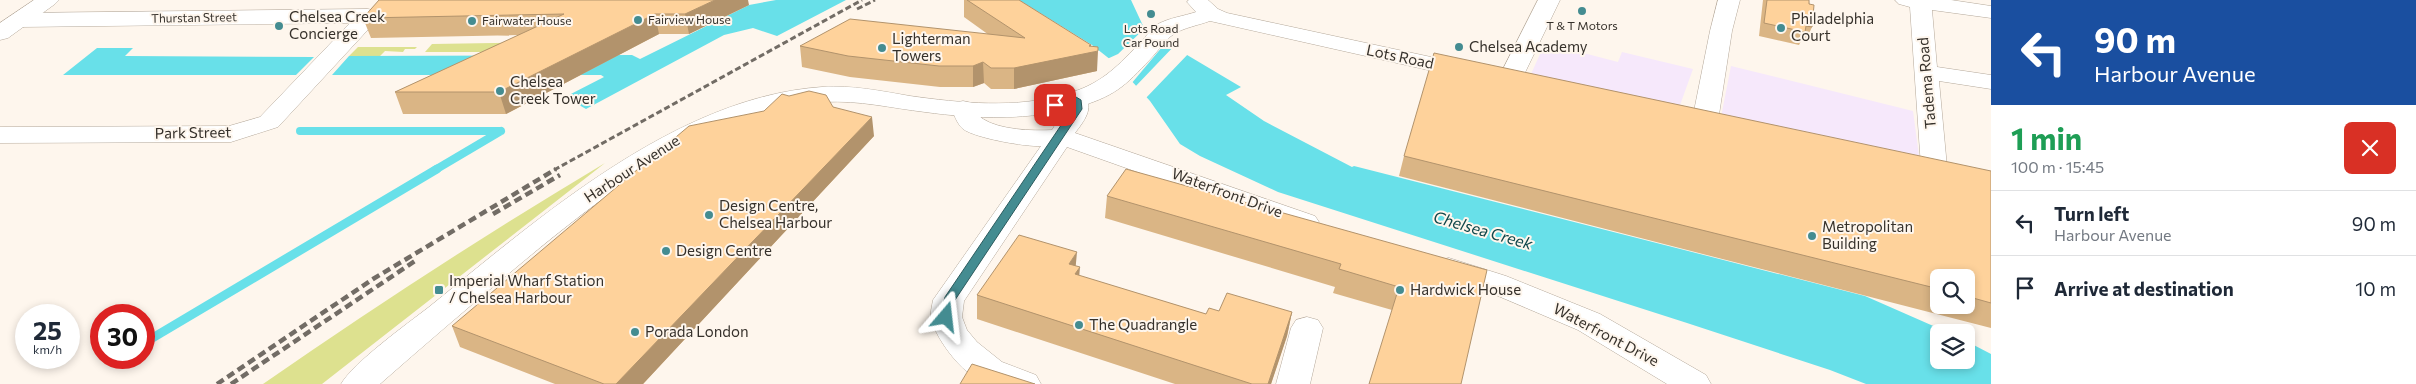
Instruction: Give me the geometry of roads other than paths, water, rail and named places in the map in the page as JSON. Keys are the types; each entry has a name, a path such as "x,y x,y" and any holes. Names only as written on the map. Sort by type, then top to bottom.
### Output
{"street":[{"path":"0,33 48,0"},
{"name":"Lots Road","path":"1204,7 1519,83 1549,0"},
{"path":"1705,120 1721,31 1729,0"},
{"path":"1915,1 1991,12"},
{"name":"Tadema Road","path":"1915,1 1925,72 1934,167"},
{"name":"Harbour Avenue","path":"358,384 476,284 590,194 647,155 700,128 738,114 786,100 831,94 963,108 1032,108 1076,100 1107,88 1162,33 1204,7"},
{"name":"Thurstan Street","path":"20,20 368,16"},
{"name":"Park Street","path":"0,135 231,134 252,129 269,122 368,16"},
{"path":"1925,72 1991,82"},
{"path":"1024,384 990,371 965,350 953,334 946,317 949,300 1060,137 1077,109 1076,100"},
{"path":"963,108 971,123 980,127 1027,139 1060,137"},
{"name":"Waterfront Drive","path":"1060,137 1144,163 1333,232"},
{"path":"1906,161 1963,173"},
{"name":"Waterfront Drive","path":"1419,259 1495,283 1589,322 1694,384"},
{"path":"1293,384 1307,328"}],"water":[{"path":"776,0 846,0 777,36 753,28 724,35 586,109 565,97 604,77 601,75 332,75 349,56 632,55 640,59 749,5"},
{"name":"Chelsea Creek","path":"1019,0 1131,0 1145,30 1241,87 1226,95 1264,121 1352,167 1865,296 1930,325 1930,369 1975,369 1975,346 1991,354 1991,384 1866,384 1830,370 1687,323 1278,192 1200,156 1180,144 1150,101 1116,64 1092,45"},
{"path":"97,48 133,48 125,56 314,57 296,75 63,75"}],"waterway":[{"path":"300,131 501,131 435,170"},
{"path":"155,336 437,169"}],"railway":[{"path":"554,170 862,0"},
{"path":"857,9 875,0"},
{"path":"217,384 373,279 556,169"},
{"path":"493,214 560,175"},
{"path":"231,384 418,259"}],"place":[{"name":"T & T Motors","path":"1582,11"},
{"name":"Lots Road Car Pound","path":"1151,14"},
{"name":"Fairview House","path":"638,20"},
{"name":"Fairwater House","path":"472,21"},
{"name":"Chelsea Creek Concierge","path":"279,26"},
{"name":"Philadelphia Court","path":"1781,28"},
{"name":"Chelsea Academy","path":"1459,47"},
{"name":"Lighterman Towers","path":"882,48"},
{"name":"Chelsea Creek Tower","path":"500,91"},
{"name":"Design Centre, Chelsea Harbour","path":"709,215"},
{"name":"Metropolitan Building","path":"1812,236"},
{"name":"Design Centre","path":"666,251"},
{"name":"Imperial Wharf Station / Chelsea Harbour","path":"439,290"},
{"name":"Hardwick House","path":"1400,290"},
{"name":"The Quadrangle","path":"1079,325"},
{"name":"Porada London","path":"635,332"}]}
